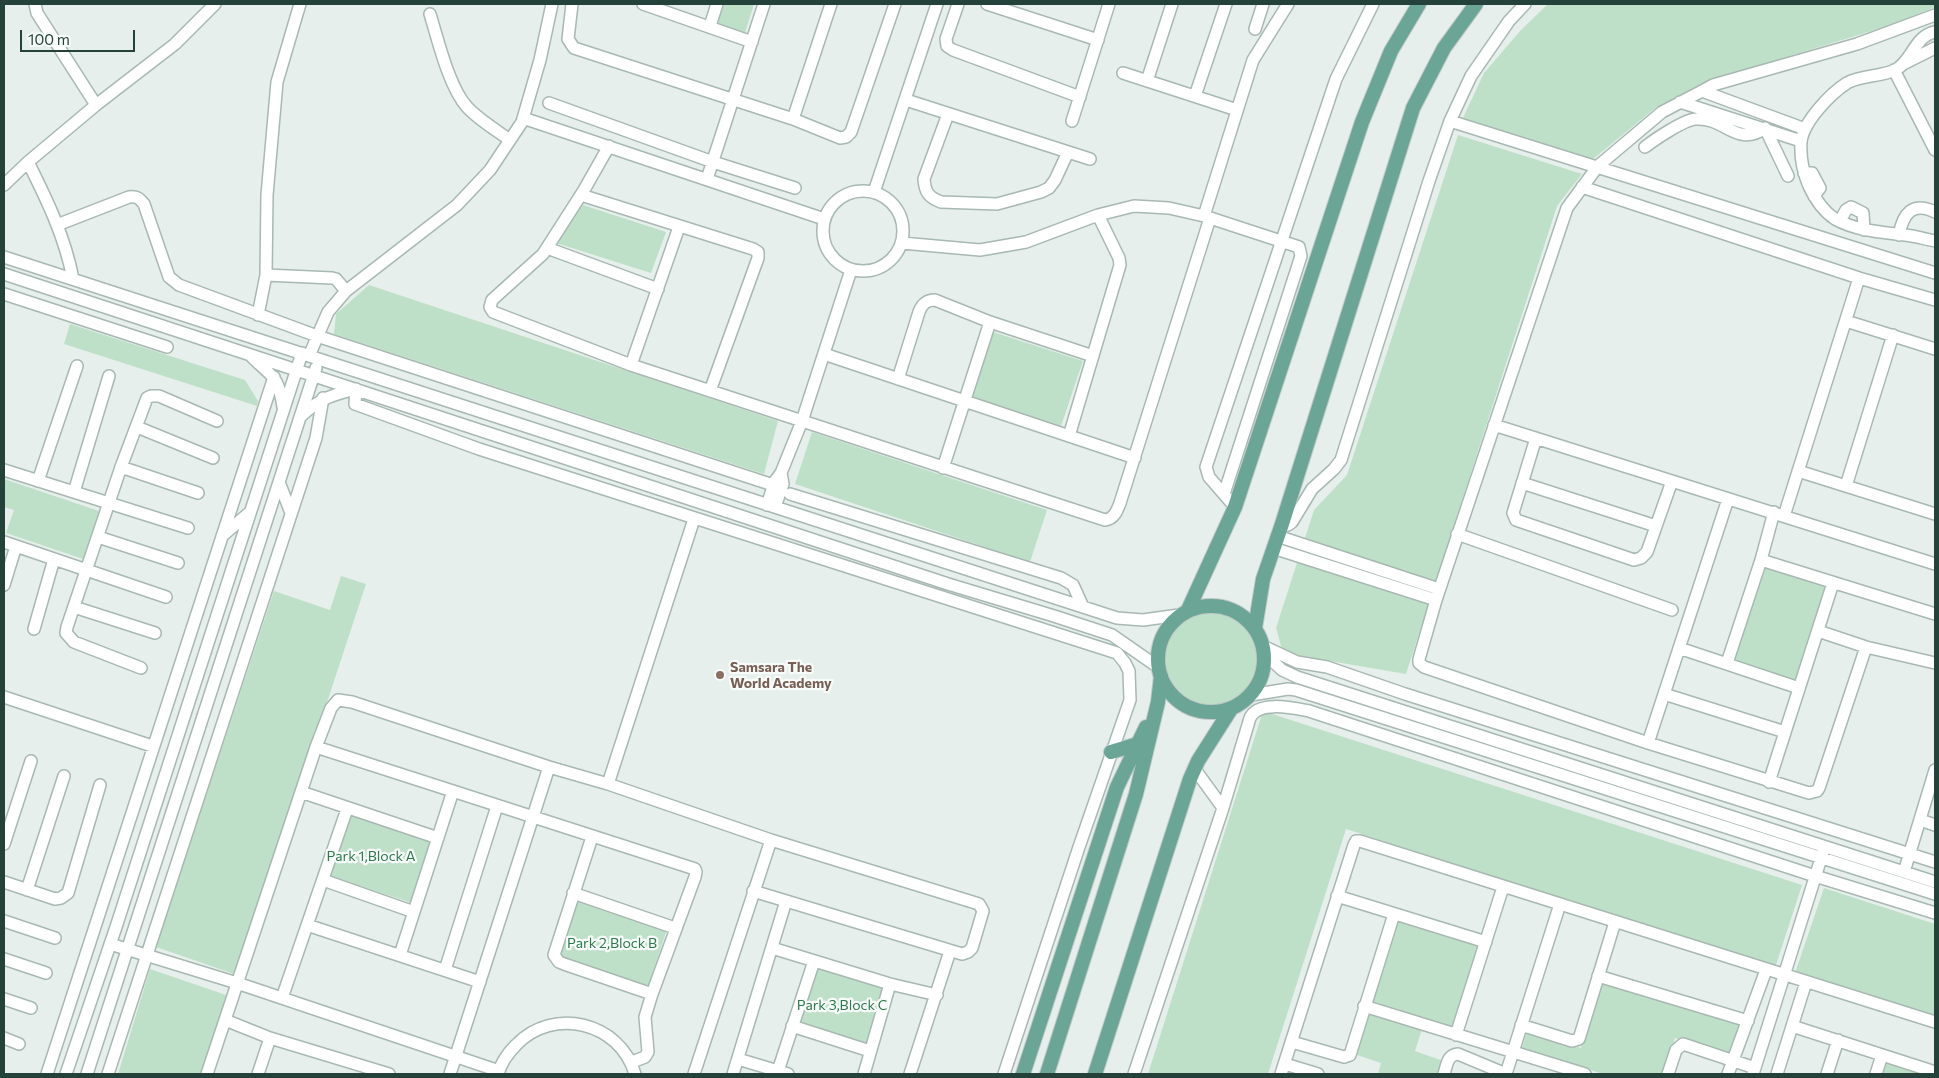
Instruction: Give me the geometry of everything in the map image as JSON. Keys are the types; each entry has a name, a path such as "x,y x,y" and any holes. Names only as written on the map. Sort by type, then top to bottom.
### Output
{"main road":[{"path":"1184,613 1235,507 1362,122 1391,50 1419,4"},
{"path":"1255,628 1263,579 1414,108 1444,48 1476,4"},
{"path":"1048,1074 1136,794 1158,702 1159,646 1162,637 1170,624 1184,613 1215,605 1234,610 1246,618 1255,628 1264,650 1263,673 1251,695 1231,709 1220,712 1203,712 1188,707 1170,692 1160,671"},
{"path":"1023,1074 1117,787 1158,702"},
{"path":"1095,1074 1194,768 1231,709"},
{"path":"1111,752 1138,744"}],"street":[{"path":"35,4 37,13 96,105"},
{"path":"258,315 266,275 267,195 277,82 300,4"},
{"path":"66,1074 297,370 310,356 328,312 346,291 457,205 490,170 524,118 544,45 552,4"},
{"path":"572,4 568,39 574,48 734,99 793,119 840,138 846,137 850,132 895,4"},
{"path":"643,4 752,42"},
{"path":"710,26 717,4"},
{"path":"707,179 764,4"},
{"path":"793,119 831,4"},
{"path":"874,192 937,4"},
{"path":"958,4 946,39 947,46 953,50 1080,97"},
{"path":"988,4 1098,40"},
{"path":"1072,121 1109,4"},
{"path":"1147,81 1172,4"},
{"path":"1195,96 1226,4"},
{"path":"1255,29 1263,4"},
{"path":"609,146 581,195 543,254 492,300 490,307 493,312 631,365 943,468 1110,520 1116,512 1135,458 1253,60 1288,4"},
{"path":"1235,507 1209,477 1206,467 1336,79 1373,4"},
{"path":"1437,594 1277,536 1292,522 1312,489 1334,469 1340,460 1450,121 1470,76 1509,21 1525,4"},
{"path":"4,185 28,162 96,105 175,44 211,5"},
{"path":"430,14 452,81 460,96 472,111 510,140"},
{"path":"1866,646 1819,788 1817,791 1809,793 1648,743 1421,665 1419,658 1437,594 1567,208 1598,166 1662,112 1712,85 1857,44 1935,15"},
{"path":"1898,67 1916,44 1924,37 1935,32"},
{"path":"1935,48 1898,67 1854,79 1846,84 1821,105 1805,129 1801,140 1804,173 1812,173 1815,176 1820,188 1814,196 1823,209 1840,221 1864,230 1935,241"},
{"path":"1898,67 1935,150"},
{"path":"1123,73 1237,110"},
{"path":"1702,91 1805,129"},
{"path":"906,100 1090,159"},
{"path":"549,102 713,162 795,188"},
{"path":"1680,102 1801,140"},
{"path":"948,114 924,179 925,191 932,199 941,202 997,204 1040,192 1049,188 1055,180 1068,152"},
{"path":"524,118 824,219"},
{"path":"1645,147 1656,138 1694,119 1710,119 1744,136 1756,134 1765,128"},
{"path":"1450,121 1935,273"},
{"path":"1765,128 1788,176"},
{"path":"28,162 68,253 72,279"},
{"path":"1582,187 1859,278 1935,300"},
{"path":"874,192 886,198 895,206 904,230 902,242 897,254 882,267 863,272 851,270 840,264 830,255 824,238 824,219 834,204 849,193 874,192"},
{"path":"581,195 758,252 758,258 710,391"},
{"path":"57,225 129,197 139,198 144,204 155,231 167,272 172,281 318,336 780,483 1061,578 1073,585 1083,607"},
{"path":"902,242 980,250 1026,242 1098,215 1134,206 1169,208 1207,217 1299,247 1301,256 1224,494"},
{"path":"1840,221 1846,210 1851,207 1863,213 1864,230"},
{"path":"1898,235 1902,220 1909,212 1925,208 1935,212"},
{"path":"1069,436 1121,262 1098,215"},
{"path":"631,365 679,227"},
{"path":"547,248 658,289"},
{"path":"4,257 1117,618 1143,620 1184,613"},
{"path":"771,506 802,422 851,270"},
{"path":"4,274 938,581 1112,635 1160,671"},
{"path":"266,275 332,278 336,279 346,291"},
{"path":"1727,663 1761,560 1798,471 1859,278"},
{"path":"4,294 167,347"},
{"path":"898,379 919,312 925,302 930,300 935,300 990,322 1093,356"},
{"path":"84,320 114,309"},
{"path":"1846,321 1935,349"},
{"path":"943,468 990,322"},
{"path":"1846,486 1893,335"},
{"path":"248,354 274,377 280,388 283,411"},
{"path":"824,354 1135,458"},
{"path":"87,1074 280,482 313,375 310,356"},
{"path":"38,481 78,366"},
{"path":"74,492 109,376"},
{"path":"47,1074 152,746 274,377"},
{"path":"300,417 323,398 356,389"},
{"path":"356,389 355,404 495,455 1117,653 1125,663 1128,671 1130,696 1004,1074"},
{"path":"141,668 74,642 66,633 66,628 121,467 147,398 155,395 217,420"},
{"path":"108,1074 316,438 323,398"},
{"path":"1494,425 1935,564"},
{"path":"137,427 213,458"},
{"path":"471,427 478,449"},
{"path":"1536,438 1513,512 1516,520 1614,554 1634,560 1642,558 1647,552 1672,481"},
{"path":"495,455 509,440"},
{"path":"121,467 198,493"},
{"path":"4,470 188,528"},
{"path":"1798,471 1935,514"},
{"path":"280,482 291,513"},
{"path":"746,498 780,483"},
{"path":"780,483 801,516"},
{"path":"1522,483 1656,526"},
{"path":"1648,743 1728,499"},
{"path":"222,536 250,513"},
{"path":"608,784 694,519"},
{"path":"1457,534 1672,610"},
{"path":"98,537 178,562"},
{"path":"4,542 166,597"},
{"path":"4,584 16,546"},
{"path":"34,629 54,559"},
{"path":"1761,560 1833,584 1935,614"},
{"path":"1769,782 1833,584"},
{"path":"74,607 155,633"},
{"path":"1051,631 1067,620"},
{"path":"1818,631 1866,646 1935,663"},
{"path":"1678,648 1799,688"},
{"path":"1264,650 1282,670 1297,677 1935,882"},
{"path":"1264,650 1297,662 1327,667 1414,697 1935,862"},
{"path":"1251,695 1288,689 1296,690 1935,894"},
{"path":"1664,694 1785,732"},
{"path":"4,698 152,746"},
{"path":"207,1074 316,748 331,708 338,700 352,702 549,767 608,784 771,840 979,904 983,911 972,948 962,954 754,891"},
{"path":"1134,1074 1223,808 1252,714 1262,708 1285,707 1309,711 1815,876 1935,913"},
{"path":"316,748 695,869 695,877 675,928 646,1017 648,1052 645,1058 632,1062"},
{"path":"4,844 31,761"},
{"path":"450,1074 549,767"},
{"path":"1194,768 1223,808"},
{"path":"1904,872 1935,770"},
{"path":"28,890 64,776"},
{"path":"4,882 55,898 61,898 68,892 100,785"},
{"path":"400,956 453,791"},
{"path":"301,792 438,838"},
{"path":"445,970 497,806"},
{"path":"282,998 347,809"},
{"path":"1920,820 1935,825"},
{"path":"592,837 554,951 555,959 564,964 652,994"},
{"path":"694,1074 771,840"},
{"path":"1318,1074 1283,1069 1356,841 1935,1022"},
{"path":"1668,1074 1676,1050 1683,1044 1732,1061 1754,1071 1824,846"},
{"path":"322,880 414,912"},
{"path":"1456,1035 1504,887"},
{"path":"573,893 675,928"},
{"path":"1337,896 1486,942"},
{"path":"733,1074 786,901"},
{"path":"1444,1074 1449,1059 1454,1054 1458,1054 1506,1074 1560,904"},
{"path":"1292,1042 1344,1057 1348,1057 1352,1052 1364,1006 1394,914"},
{"path":"4,921 55,938"},
{"path":"1521,1025 1572,1041 1579,1039 1615,922"},
{"path":"307,925 480,982"},
{"path":"110,944 237,983 499,1073 508,1052 523,1037 541,1027 562,1022 583,1024 603,1032 620,1045 632,1062 635,1074"},
{"path":"772,948 890,984 937,995"},
{"path":"910,1074 950,951"},
{"path":"4,959 46,973"},
{"path":"738,1059 783,1073 792,1026 814,961"},
{"path":"1728,1074 1766,970"},
{"path":"1598,976 1748,1021"},
{"path":"1777,1074 1806,982"},
{"path":"864,1074 890,984"},
{"path":"4,999 31,1008"},
{"path":"1364,1006 1568,1072 1584,1074"},
{"path":"225,1020 270,1038 389,1074"},
{"path":"792,1026 870,1051"},
{"path":"1792,1026 1935,1072"},
{"path":"4,1038 19,1044"},
{"path":"258,1074 270,1038"},
{"path":"1827,1074 1838,1040"},
{"path":"1876,1074 1882,1054"}],"green space":[{"path":"720,4 754,4 744,36 712,25"},
{"path":"1548,4 1935,4 1935,7 1888,26 1704,82 1654,109 1593,159 1463,118 1484,73 1521,30"},
{"path":"1458,135 1582,174 1557,206 1406,674 1283,653 1276,628 1314,510 1347,475"},
{"path":"580,204 666,232 651,273 556,243"},
{"path":"369,285 778,421 764,474 334,334 336,314"},
{"path":"70,324 245,380 258,401 257,406 64,344"},
{"path":"993,332 1083,361 1061,426 972,397"},
{"path":"812,432 1047,510 1030,562 795,484"},
{"path":"4,479 99,511 83,559 6,533 14,510 4,507"},
{"path":"1766,567 1827,587 1797,681 1734,659"},
{"path":"341,576 366,584 237,975 156,947 274,591 330,610"},
{"path":"1212,612 1230,616 1245,626 1255,641 1259,659 1255,677 1245,692 1230,702 1212,706 1194,702 1179,692 1169,677 1165,659 1169,641 1179,626 1194,616"},
{"path":"1263,711 1802,885 1775,968 1346,829 1268,1074 1148,1074"},
{"name":"Park 1,Block A","path":"349,815 431,842 412,903 330,876"},
{"path":"1824,888 1935,924 1935,1017 1795,973"},
{"name":"Park 2,Block B","path":"575,899 667,929 648,987 556,956"},
{"path":"1398,919 1479,945 1453,1027 1372,1001"},
{"name":"Park 3,Block C","path":"818,966 884,987 867,1044 800,1023"},
{"path":"150,969 229,996 203,1074 118,1074"},
{"path":"1602,982 1739,1025 1729,1055 1675,1038 1664,1074 1603,1074 1522,1048 1527,1031 1581,1048"},
{"path":"1368,1011 1422,1029 1415,1051 1443,1061 1439,1074 1378,1074 1381,1063 1354,1054"},
{"path":"1887,1060 1931,1074 1882,1074"}],"place":[{"name":"Samsara The World Academy","path":"720,675"}]}
